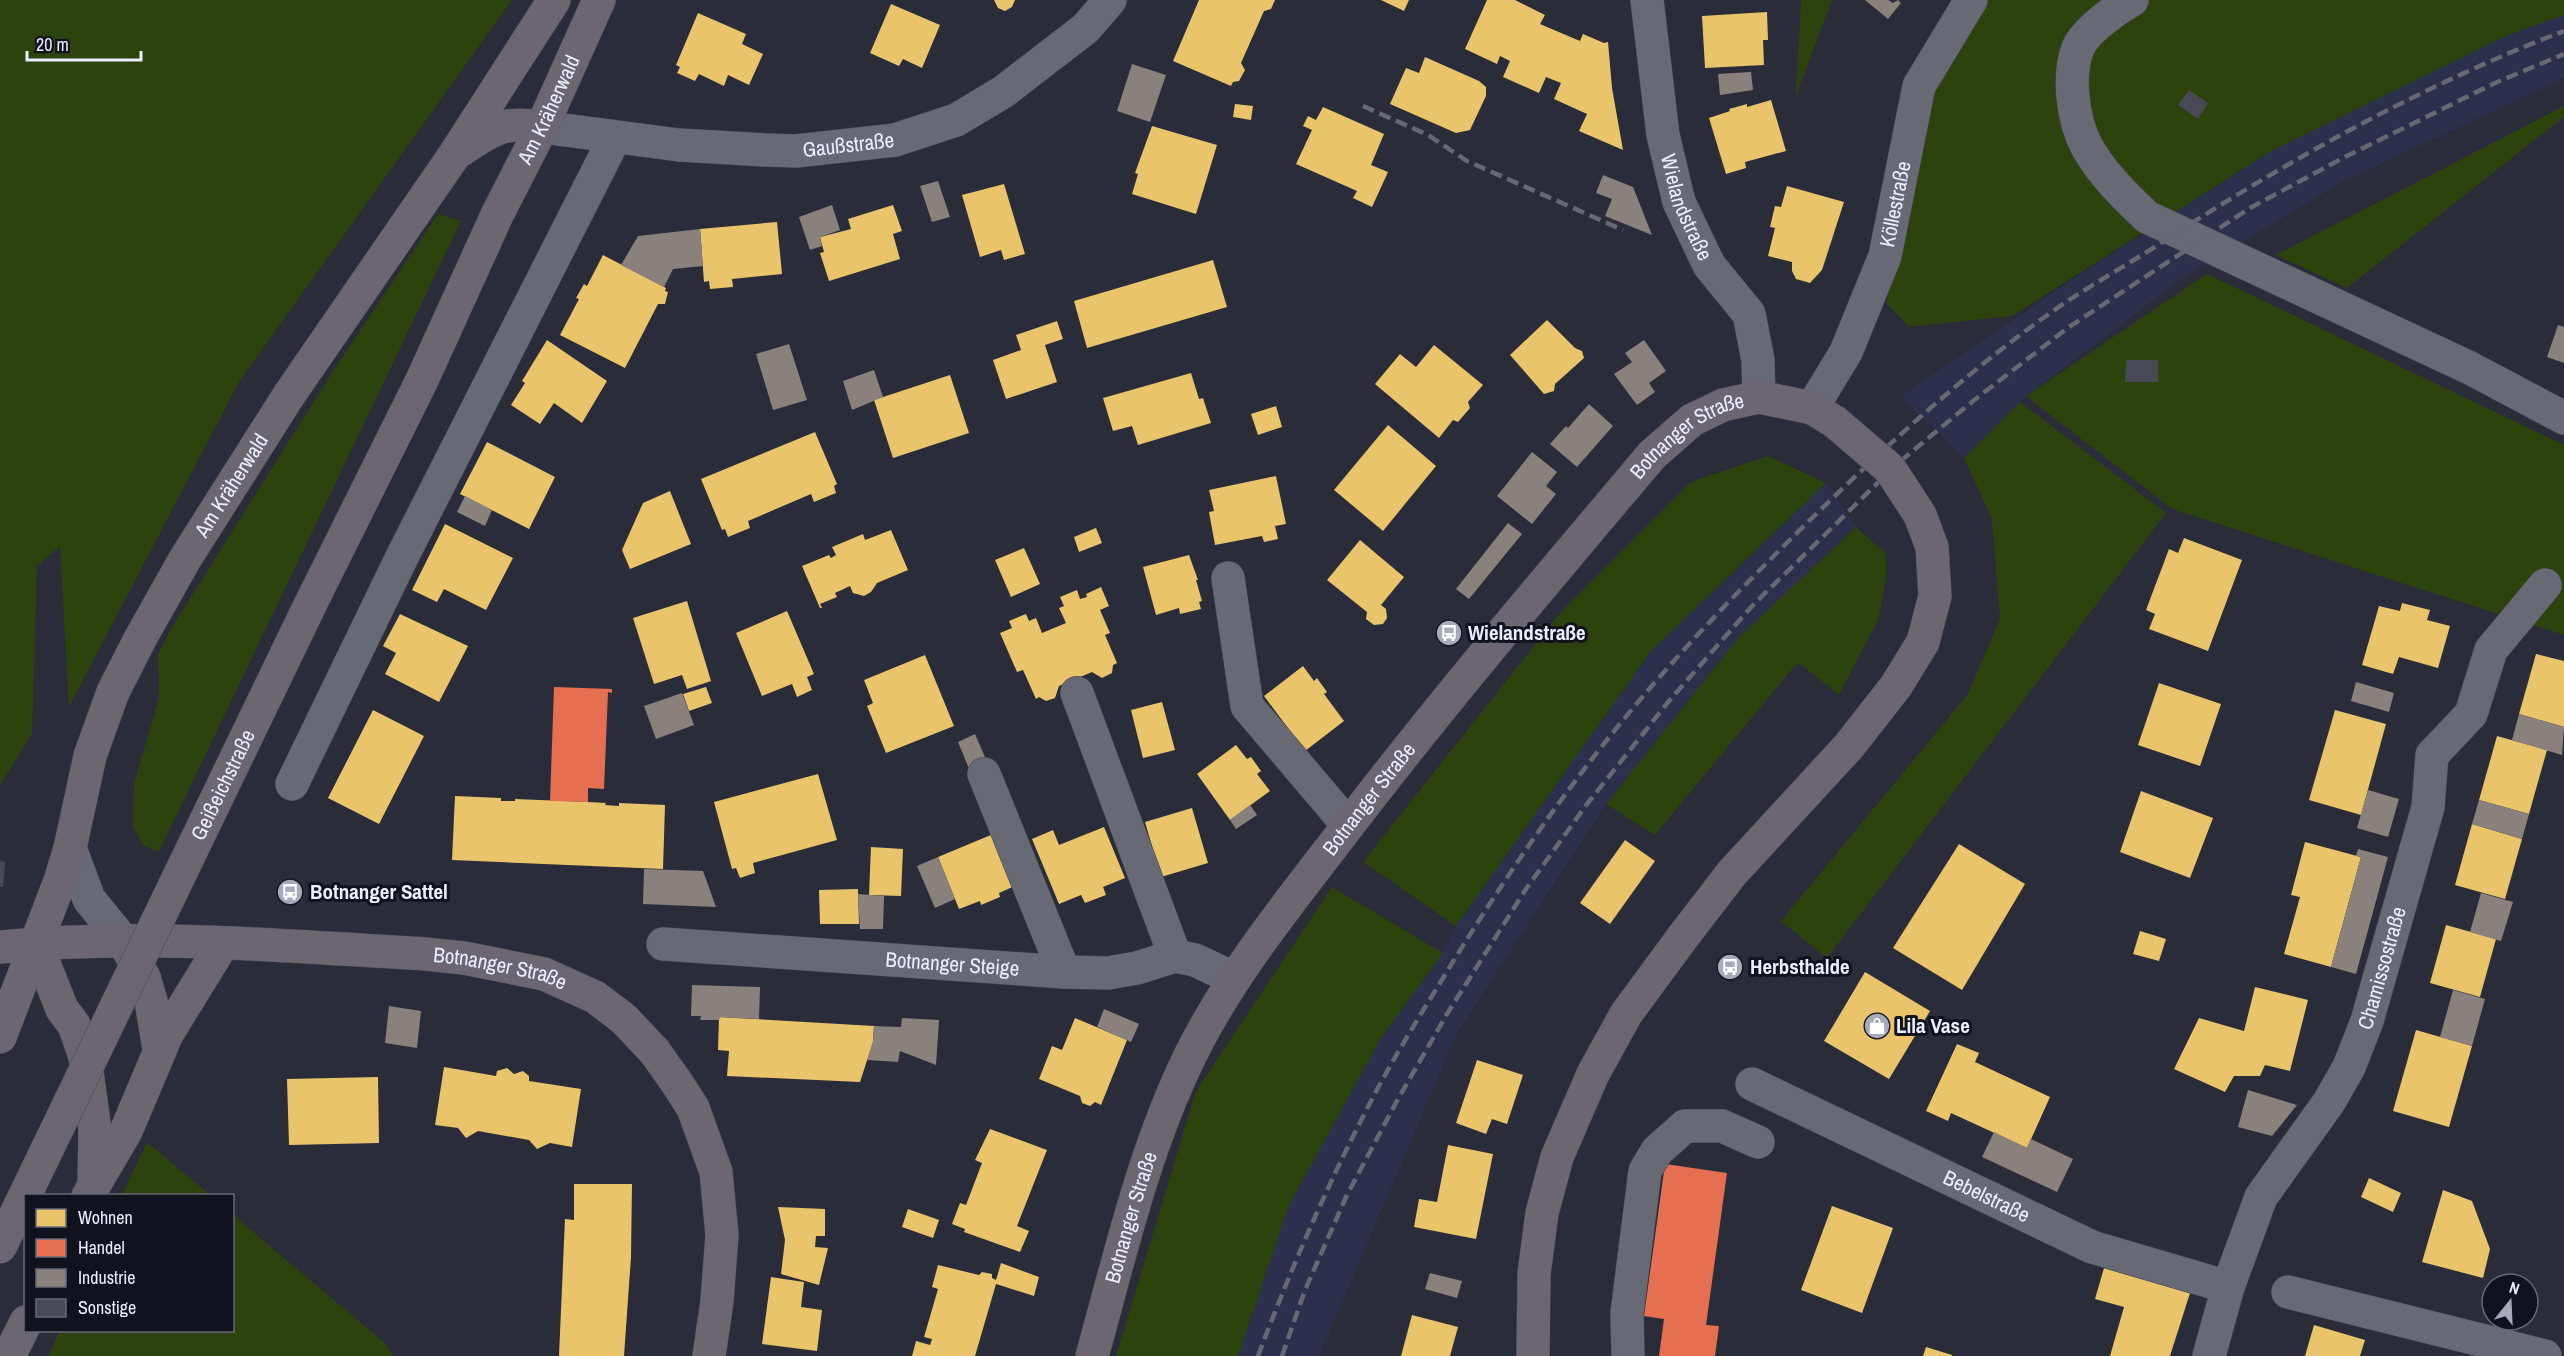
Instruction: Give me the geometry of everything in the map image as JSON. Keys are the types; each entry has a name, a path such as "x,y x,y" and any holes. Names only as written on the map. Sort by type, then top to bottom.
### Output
{"main road":[{"name":"Am Kräherwald","path":"70,848 90,756 113,692 185,559 289,395 455,154 554,0"},
{"name":"Am Kräherwald","path":"310,605 422,380 497,215 542,127 599,0"},
{"path":"455,154 482,136 506,125 542,127"},
{"name":"Botnanger Straße","path":"1092,1356 1136,1195 1164,1115 1189,1058 1233,978 1439,709 1652,455 1692,420 1723,405 1759,397 1824,415 1890,470 1920,514 1932,547 1935,596 1923,642 1896,686 1849,746 1732,873 1626,1014 1593,1074 1557,1157 1542,1213 1534,1274 1533,1356"},
{"name":"Geißeichstraße","path":"26,1194 310,605"},
{"path":"4,1019 50,909 70,848"},
{"path":"123,941 144,978 151,1001 159,1048"},
{"name":"Botnanger Straße","path":"0,947 123,941 223,944 464,958 544,974 594,996 624,1019 655,1052 693,1108 716,1172 722,1235 717,1301 709,1356"},
{"path":"62,1009 76,942"},
{"path":"36,944 62,1009 74,1025 85,1056 95,1130 91,1190"},
{"path":"91,1190 126,1131 159,1048 223,944"},
{"path":"4,1019 45,1007 62,1009"},
{"name":"Geißeichstraße","path":"0,1247 24,1197"},
{"path":"9,1356 24,1326"}],"street":[{"name":"Gaußstraße","path":"542,127 614,139 796,151 895,140 956,120 1003,92 1086,28 1110,0"},
{"name":"Wielandstraße","path":"1647,0 1663,135 1678,202 1709,265 1749,314 1758,360 1759,397"},
{"name":"Köllestraße","path":"1824,415 1846,352 1885,256 1919,86 1971,0"},
{"path":"2132,0 2109,13 2078,47 2073,76 2077,121 2087,147 2114,184 2147,217 2437,352 2564,418"},
{"path":"292,784 402,557 614,139"},
{"path":"1228,578 1247,706 1348,825"},
{"name":"Chamissostraße","path":"2209,1356 2228,1287 2261,1197 2329,1101 2349,1066 2367,1021 2428,807 2432,755 2471,714 2492,650 2545,585"},
{"path":"1077,693 1175,956 1195,960 1233,978"},
{"path":"984,774 1064,972"},
{"path":"70,848 89,899 123,941"},
{"name":"Botnanger Steige","path":"663,944 1064,972 1108,973 1137,968 1158,959 1175,956"},
{"name":"Bebelstraße","path":"1752,1084 2092,1247 2228,1287"},
{"path":"1628,1356 1627,1313 1646,1171 1657,1151 1684,1126 1722,1126 1758,1142"},
{"path":"2288,1292 2545,1356"}],"shaded area":[{"path":"2564,15 2564,78 2342,182 2181,279 2026,396 1964,458 1901,396 2090,268 2271,151 2508,35"},
{"path":"1826,483 1856,527 1739,637 1606,804 1457,1033 1319,1356 1238,1356 1288,1207 1381,1038 1443,953 1456,926 1651,651"}],"green space":[{"path":"0,0 512,0 239,382 69,707 60,546 37,566 32,734 0,785"},
{"path":"1801,0 1832,0 1796,96"},
{"path":"1981,0 2564,0 2564,15 2508,35 2271,151 2012,316 1909,327 1886,303 1926,93"},
{"path":"2564,106 2564,117 2347,288 2276,255"},
{"path":"438,214 461,221 159,852 144,846 133,828 134,784 159,697 158,655 169,632 328,379"},
{"path":"2207,274 2564,445 2564,635 2172,509 2026,396"},
{"path":"2020,402 2166,513 1827,958 1781,921 1968,694 2000,619 1992,519 1964,458"},
{"path":"1768,456 1826,483 1651,651 1456,926 1363,862 1560,613 1691,482"},
{"path":"1856,527 1886,554 1886,580 1878,620 1839,695 1799,663 1655,835 1606,804 1739,637"},
{"path":"1332,887 1443,953 1381,1038 1288,1207 1238,1356 1116,1356 1196,1091"},
{"path":"147,1142 209,1194 122,1194"},
{"path":"234,1216 386,1344 393,1356 48,1356 60,1332 234,1332"}],"building: Wohnen":[{"path":"994,0 1015,0 1012,7 1005,11 998,8"},
{"path":"1199,0 1275,0 1271,9 1264,11 1241,63 1245,70 1239,81 1233,82 1231,86 1173,61"},
{"path":"1381,0 1409,0 1404,11"},
{"path":"1487,0 1515,0 1545,15 1540,24 1580,41 1583,34 1604,43 1608,42 1612,88 1623,150 1579,131 1587,114 1554,99 1561,83 1546,77 1539,93 1503,77 1510,61 1500,56 1497,64 1465,49"},
{"path":"891,4 940,25 922,68 903,59 899,66 870,53"},
{"path":"1767,12 1768,40 1763,40 1764,65 1705,68 1702,16"},
{"path":"698,13 746,34 742,44 763,54 749,85 728,75 724,86 699,74 695,81 677,73 680,67 676,65"},
{"path":"1425,57 1479,81 1486,87 1486,96 1470,130 1456,133 1390,104 1406,68 1419,73"},
{"path":"1771,100 1786,151 1745,162 1746,168 1726,174 1709,118 1730,111 1729,109 1747,104 1747,107"},
{"path":"1235,104 1253,106 1251,120 1233,117"},
{"path":"1323,107 1384,134 1371,165 1388,172 1372,207 1353,198 1357,191 1296,164 1312,130 1303,126 1308,116 1316,120"},
{"path":"1152,126 1217,145 1196,214 1132,194 1138,174 1135,173"},
{"path":"1004,184 1025,254 1004,260 1001,250 980,257 962,195"},
{"path":"1787,186 1844,202 1822,270 1810,283 1796,279 1792,271 1792,262 1768,256 1775,228 1770,227 1775,206 1781,207"},
{"path":"893,205 902,231 893,234 900,259 829,281 820,253 824,252 820,237 851,229 848,219"},
{"path":"777,222 782,274 732,279 733,287 710,289 709,281 704,282 700,229"},
{"path":"603,255 666,288 665,291 668,292 665,304 658,304 625,368 560,335 579,299 576,298 584,284 587,286"},
{"path":"1213,260 1227,307 1087,348 1074,301"},
{"path":"1547,320 1575,348 1582,351 1584,358 1555,384 1554,391 1544,394 1510,355"},
{"path":"1057,321 1063,339 1045,345 1057,382 1006,399 993,360 1021,350 1016,335"},
{"path":"547,340 607,381 582,423 554,403 540,424 511,405 525,383 522,381"},
{"path":"1434,345 1483,385 1468,402 1470,408 1458,422 1453,420 1439,438 1375,384 1400,354 1416,367"},
{"path":"1191,373 1199,399 1203,398 1211,423 1138,445 1132,426 1113,431 1103,398"},
{"path":"950,375 969,433 893,458 874,400"},
{"path":"1276,406 1282,427 1258,435 1251,414"},
{"path":"1388,425 1436,466 1383,531 1334,490"},
{"path":"815,432 837,484 834,486 836,493 814,502 811,494 748,521 750,528 728,537 725,529 722,530 701,479"},
{"path":"487,442 555,477 529,529 460,494"},
{"path":"1276,476 1286,524 1275,526 1278,539 1264,542 1262,536 1215,545 1209,512 1214,511 1209,490"},
{"path":"670,491 691,544 630,569 622,550 643,503"},
{"path":"445,524 513,558 486,610 444,589 437,602 412,590"},
{"path":"1096,528 1102,543 1079,552 1074,537"},
{"path":"891,530 908,570 877,583 871,592 864,596 853,593 850,586 835,593 837,597 820,604 822,608 820,608 802,566 829,555 831,558 836,555 832,547 863,534 865,540"},
{"path":"2184,538 2242,560 2208,651 2149,629 2155,614 2146,610 2169,549 2178,553"},
{"path":"1360,540 1404,577 1381,605 1386,609 1387,618 1383,624 1374,625 1366,619 1367,612 1327,580"},
{"path":"1024,548 1040,584 1011,597 995,560"},
{"path":"1189,555 1198,580 1196,580 1202,601 1199,602 1201,609 1180,614 1179,608 1156,615 1143,567"},
{"path":"1101,587 1109,606 1100,610 1110,633 1105,635 1117,663 1113,665 1112,673 1102,678 1092,672 1059,686 1055,698 1046,701 1039,697 1036,699 1023,670 1017,672 1000,633 1012,628 1009,621 1026,614 1029,621 1036,618 1042,633 1066,623 1059,608 1064,606 1060,597 1077,590 1080,599"},
{"path":"687,601 711,681 687,689 682,675 654,684 633,618"},
{"path":"2402,603 2430,610 2427,620 2450,626 2438,668 2399,657 2393,674 2362,665 2379,606 2400,611"},
{"path":"787,611 814,674 807,677 812,690 797,697 792,684 762,696 736,633"},
{"path":"400,614 468,646 439,702 385,674 396,653 383,646"},
{"path":"2536,654 2564,661 2564,727 2519,714"},
{"path":"925,655 954,726 886,753 867,706 873,703 864,680"},
{"path":"1303,666 1314,681 1317,678 1327,692 1324,694 1344,721 1305,751 1264,696"},
{"path":"2159,683 2221,704 2200,766 2138,745"},
{"path":"706,687 712,703 689,711 683,694"},
{"path":"1162,702 1175,750 1143,758 1131,710"},
{"path":"373,710 424,736 379,824 328,798"},
{"path":"2335,710 2386,724 2361,815 2309,800"},
{"path":"2497,736 2547,750 2529,814 2479,800"},
{"path":"1236,745 1247,759 1251,757 1261,771 1257,774 1270,791 1230,820 1197,774"},
{"path":"818,774 837,840 753,863 755,873 740,878 736,868 732,869 714,802"},
{"path":"2141,791 2213,818 2190,878 2120,852"},
{"path":"455,796 501,798 501,801 515,801 515,799 606,803 605,805 619,806 619,803 665,805 663,869 452,860"},
{"path":"1192,808 1208,863 1161,877 1145,822"},
{"path":"2472,824 2522,839 2505,899 2455,885"},
{"path":"1104,827 1125,878 1103,887 1106,895 1085,903 1081,895 1059,904 1032,839 1053,830 1059,845"},
{"path":"998,832 1019,884 999,893 1000,897 981,905 980,901 959,909 938,857"},
{"path":"1625,840 1655,861 1610,924 1580,903"},
{"path":"2305,842 2361,857 2331,967 2284,954 2300,897 2291,895"},
{"path":"1959,844 2025,884 1962,990 1893,948"},
{"path":"871,847 903,849 901,896 869,895"},
{"path":"858,889 859,924 820,924 819,890"},
{"path":"2446,925 2496,939 2480,997 2430,983"},
{"path":"2140,931 2166,939 2159,961 2133,954"},
{"path":"1865,972 1930,1011 1889,1079 1824,1041"},
{"path":"2255,987 2308,1000 2290,1071 2265,1065 2260,1076 2234,1076 2225,1092 2174,1069 2199,1018 2244,1031"},
{"path":"719,1017 874,1026 873,1042 860,1082 727,1076 729,1051 718,1050"},
{"path":"1075,1018 1127,1040 1101,1105 1095,1102 1090,1106 1082,1103 1080,1096 1039,1079 1052,1046 1062,1050"},
{"path":"2416,1030 2472,1046 2449,1127 2393,1111"},
{"path":"1957,1044 1979,1053 1975,1062 2050,1097 2027,1148 1951,1113 1948,1121 1926,1111"},
{"path":"1477,1060 1523,1075 1507,1124 1492,1119 1486,1134 1456,1123"},
{"path":"444,1067 496,1076 497,1071 507,1068 514,1074 523,1071 529,1076 529,1081 581,1089 572,1147 550,1143 537,1149 529,1140 478,1131 466,1138 458,1128 435,1125"},
{"path":"378,1077 379,1143 289,1145 287,1079"},
{"path":"990,1129 1047,1150 1017,1226 1029,1231 1020,1252 964,1232 965,1229 952,1224 960,1203 966,1205 982,1163 975,1160"},
{"path":"1448,1145 1493,1154 1476,1239 1414,1227 1419,1199 1437,1202"},
{"path":"2369,1178 2401,1193 2393,1212 2361,1197"},
{"path":"574,1184 632,1184 631,1257 624,1356 559,1356 565,1219 574,1220"},
{"path":"2443,1190 2472,1201 2490,1249 2484,1272 2480,1272 2480,1277 2422,1262"},
{"path":"1832,1206 1893,1228 1862,1313 1801,1290"},
{"path":"778,1207 825,1209 825,1236 816,1236 815,1247 828,1248 819,1285 781,1274 785,1240"},
{"path":"908,1209 939,1220 933,1238 902,1227"},
{"path":"1001,1263 1039,1277 1034,1296 996,1284 975,1356 912,1356 916,1341 930,1345 932,1339 924,1337 938,1289 932,1287 938,1265 979,1275 982,1272 992,1274 992,1278 996,1280"},
{"path":"2104,1268 2190,1293 2170,1356 2110,1356 2124,1307 2095,1299"},
{"path":"771,1277 804,1282 801,1307 822,1310 817,1351 762,1344"},
{"path":"1412,1315 1458,1327 1450,1356 1401,1356"},
{"path":"2314,1325 2365,1340 2360,1356 2305,1356"},
{"path":"1926,1347 1952,1355 1952,1356 1923,1356"}],"building: Handel":[{"path":"554,687 612,689 612,693 608,692 604,789 588,788 588,802 550,801"},
{"path":"1665,1164 1727,1173 1706,1325 1719,1326 1715,1356 1659,1356 1664,1319 1644,1316"}],"building: Industrie":[{"path":"1865,0 1888,0 1893,3 1898,0 1901,3 1888,19"},
{"path":"1132,64 1166,75 1150,122 1117,111"},
{"path":"1751,72 1753,90 1720,95 1718,74"},
{"path":"1603,175 1633,187 1652,235 1605,216 1612,199 1596,193"},
{"path":"938,181 950,217 932,222 920,186"},
{"path":"832,205 840,230 820,237 822,246 810,250 799,217"},
{"path":"700,229 703,266 673,269 664,287 621,265 638,236"},
{"path":"2558,325 2564,327 2564,363 2547,357"},
{"path":"1644,340 1666,371 1649,383 1655,392 1637,405 1614,374 1632,362 1625,353"},
{"path":"789,344 807,400 773,410 756,354"},
{"path":"874,370 883,397 852,410 843,381"},
{"path":"1589,404 1613,426 1577,467 1550,444"},
{"path":"1532,452 1557,472 1546,486 1556,494 1532,524 1497,496"},
{"path":"465,496 492,510 485,526 457,512"},
{"path":"1508,523 1522,534 1469,599 1456,589"},
{"path":"2356,682 2394,693 2389,712 2351,701"},
{"path":"682,693 694,725 656,739 644,706"},
{"path":"2519,714 2564,727 2562,755 2512,740"},
{"path":"975,734 988,764 970,771 958,742"},
{"path":"2368,790 2399,799 2388,837 2357,828"},
{"path":"2479,800 2529,814 2522,839 2472,824"},
{"path":"1250,805 1257,815 1236,829 1230,820"},
{"path":"2358,849 2388,857 2356,974 2331,967 2361,857 2356,856"},
{"path":"938,857 955,899 935,908 917,866"},
{"path":"644,869 703,871 716,907 643,904"},
{"path":"2481,893 2513,902 2501,941 2470,932"},
{"path":"858,894 884,896 883,929 860,929"},
{"path":"692,985 760,987 759,1019 721,1017 719,1020 700,1020 701,1016 691,1016"},
{"path":"2453,990 2485,999 2472,1046 2440,1037"},
{"path":"389,1006 421,1011 417,1048 385,1043"},
{"path":"1104,1009 1139,1024 1131,1042 1097,1027"},
{"path":"902,1018 939,1020 936,1065 900,1051 898,1062 867,1060 873,1042 874,1026 901,1027"},
{"path":"2248,1090 2297,1105 2272,1136 2238,1127"},
{"path":"1994,1132 2027,1148 2031,1139 2073,1159 2057,1192 1982,1157"},
{"path":"1430,1273 1462,1281 1457,1298 1425,1289"}],"building: Sonstige":[{"path":"2189,90 2208,103 2198,119 2178,105"},
{"path":"2126,360 2158,360 2158,382 2125,382"},
{"path":"0,861 5,862 3,887 0,887"}],"railway":[{"path":"1258,1356 1314,1218 1363,1117 1398,1053 1476,924 1523,854 1597,752 1670,665 1789,540 1934,405 1998,352 2066,302 2260,181 2358,125 2460,75 2564,31"},
{"path":"1282,1356 1305,1290 1347,1195 1447,1014 1526,889 1587,804 1669,701 1752,606 1897,464 1973,401 2069,327 2250,208 2343,158 2495,83 2564,54"},
{"path":"1363,106 1428,135 1467,161 1623,230"}],"place":[{"name":"Wielandstraße","path":"1449,633"},
{"name":"Botnanger Sattel","path":"290,892"},
{"name":"Herbsthalde","path":"1730,967"},
{"name":"Lila Vase","path":"1877,1026"}]}
